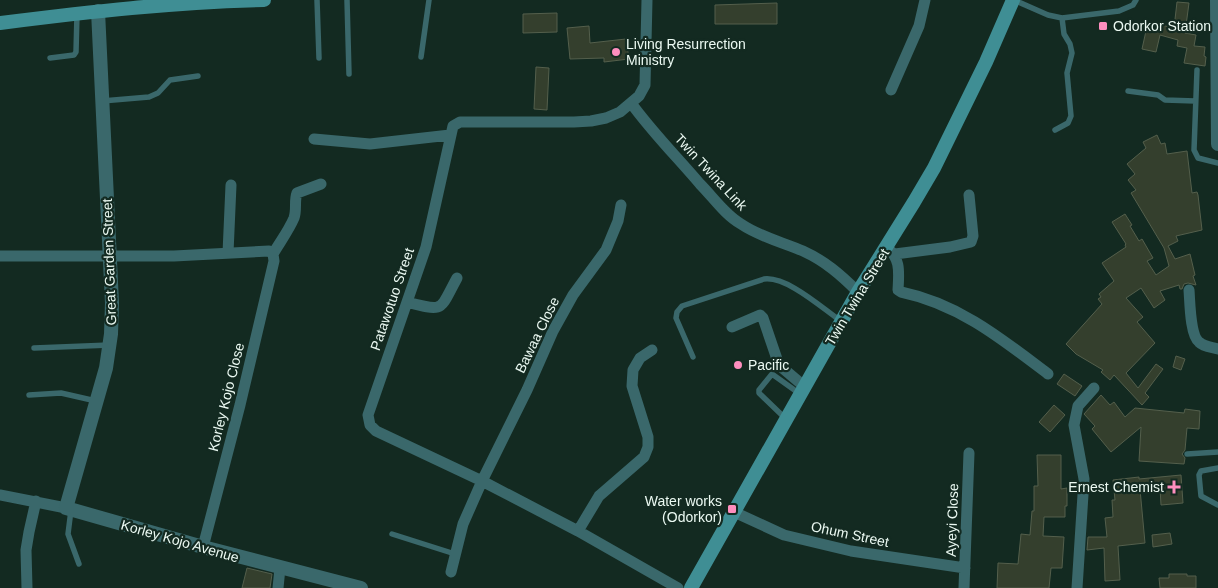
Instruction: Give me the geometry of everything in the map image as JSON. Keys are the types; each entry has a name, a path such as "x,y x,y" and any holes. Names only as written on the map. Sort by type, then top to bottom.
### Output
{"main road":[{"path":"0,23 98,11 113,5 264,0"},
{"name":"Twin Twina Street","path":"691,588 858,292 891,250 914,202 952,133 1014,0"}],"street":[{"path":"314,139 370,144 450,135 453,126 460,122 574,122 606,118 620,112 631,103 639,96 645,86 647,0"},
{"path":"891,90 919,26 925,0"},
{"path":"1216,0 1218,144"},
{"name":"Great Garden Street","path":"68,509 106,368 110,345 112,303 98,11"},
{"name":"Twin Twina Link","path":"631,103 646,124 738,223 754,233 797,248 822,260 858,292"},
{"name":"Patawotuo Street","path":"450,135 426,247 368,416 370,425 393,440 450,465 578,531 678,588"},
{"name":"Korley Kojo Close","path":"202,548 240,405 274,261 273,254 294,216 297,193 321,184"},
{"path":"228,253 231,185"},
{"path":"969,195 973,236 971,242 939,249 891,250 899,268 898,290 963,314 1007,343 1048,374"},
{"name":"Bawaa Close","path":"452,572 463,524 482,481 527,390 553,331 573,295 606,250 618,221 621,205"},
{"path":"0,256 174,256 269,250 273,254"},
{"path":"407,302 430,308 442,306 457,278"},
{"path":"1189,290 1194,334 1197,341 1206,346 1218,348"},
{"path":"732,327 760,315 763,318 779,365 803,391"},
{"path":"578,531 599,496 644,457 648,446 648,437 632,386 633,370 640,358 652,350"},
{"path":"1077,588 1084,479 1074,425 1078,406 1094,388"},
{"name":"Ayeyi Close","path":"964,588 969,453"},
{"name":"Korley Kojo Avenue","path":"0,495 68,509 202,548 361,588"},
{"path":"27,588 26,550 36,501"},
{"name":"Ohum Street","path":"734,512 784,534 851,552 965,568"},
{"path":"278,588 280,568"}],"lane":[{"path":"317,0 319,58"},
{"path":"346,0 348,74"},
{"path":"421,57 429,0"},
{"path":"1014,0 1048,15 1062,18 1119,11 1133,5 1136,0"},
{"path":"50,58 74,55 76,52 78,13"},
{"path":"1055,130 1068,123 1071,116 1067,74 1072,53 1070,44 1064,34 1062,18"},
{"path":"1198,70 1195,101 1195,155 1198,158 1218,162"},
{"path":"102,101 148,97 158,93 170,80 198,76"},
{"path":"1128,91 1158,95 1165,100 1195,101"},
{"path":"693,357 676,318 677,312 682,306 764,279 772,278 788,284 841,322"},
{"path":"34,348 110,345"},
{"path":"786,419 759,393 759,390 772,374 803,391"},
{"path":"29,395 61,393 97,401"},
{"path":"1187,454 1218,452"},
{"path":"1218,468 1205,469 1199,475 1201,496 1218,506"},
{"path":"68,509 68,534 79,564"},
{"path":"392,534 455,554"}],"building":[{"path":"1177,2 1189,3 1185,33 1196,35 1194,46 1205,47 1205,66 1184,63 1187,48 1177,46 1178,40 1160,35 1156,52 1142,49 1148,22 1174,28"},
{"path":"777,3 777,24 715,24 715,5"},
{"path":"557,13 557,32 523,33 523,14"},
{"path":"589,26 590,43 626,39 629,59 604,62 604,58 570,59 567,28"},
{"path":"536,67 549,68 547,110 534,109"},
{"path":"1157,135 1161,144 1165,143 1167,154 1187,151 1192,193 1197,192 1198,195 1202,230 1176,236 1178,241 1168,246 1175,259 1190,254 1196,285 1188,283 1184,284 1182,289 1180,289 1179,285 1160,291 1165,300 1154,308 1141,288 1126,298 1143,317 1137,322 1155,343 1126,373 1138,388 1156,364 1163,369 1145,393 1149,397 1142,405 1114,375 1110,380 1101,372 1103,370 1076,354 1066,344 1102,304 1098,299 1101,297 1099,294 1114,281 1102,263 1126,247 1126,244 1112,222 1125,214 1139,241 1142,239 1153,258 1147,261 1156,275 1169,266 1164,248 1131,193 1136,190 1128,180 1135,174 1127,164 1146,148 1143,142"},
{"path":"1176,356 1185,359 1181,370 1173,367"},
{"path":"1064,374 1082,386 1075,396 1057,384"},
{"path":"1101,395 1110,405 1114,402 1125,417 1135,408 1184,413 1185,409 1200,411 1199,429 1187,428 1185,450 1182,454 1185,458 1184,464 1139,461 1141,427 1111,452 1092,429 1095,426 1084,414"},
{"path":"1054,405 1065,415 1050,432 1039,422"},
{"path":"1037,455 1061,455 1061,489 1067,488 1065,517 1044,517 1043,536 1064,537 1062,568 1051,568 1049,588 997,588 998,563 1018,564 1021,534 1030,535 1032,511 1034,511 1034,486 1038,486"},
{"path":"1181,475 1183,503 1161,505 1160,488 1140,489 1145,543 1118,546 1120,580 1105,581 1104,548 1087,550 1088,537 1107,537 1105,518 1113,517 1112,500 1115,500 1113,480"},
{"path":"1170,533 1172,544 1153,547 1152,535"},
{"path":"247,568 272,574 270,588 242,588"},
{"path":"1169,574 1196,576 1196,588 1160,588 1159,578 1169,578"}],"place":[{"name":"Odorkor Station","path":"1103,26"},
{"name":"Living Resurrection Ministry","path":"616,52"},
{"name":"Pacific","path":"738,365"},
{"name":"Ernest Chemist","path":"1174,487"},
{"name":"Water works (Odorkor)","path":"732,509"}]}
